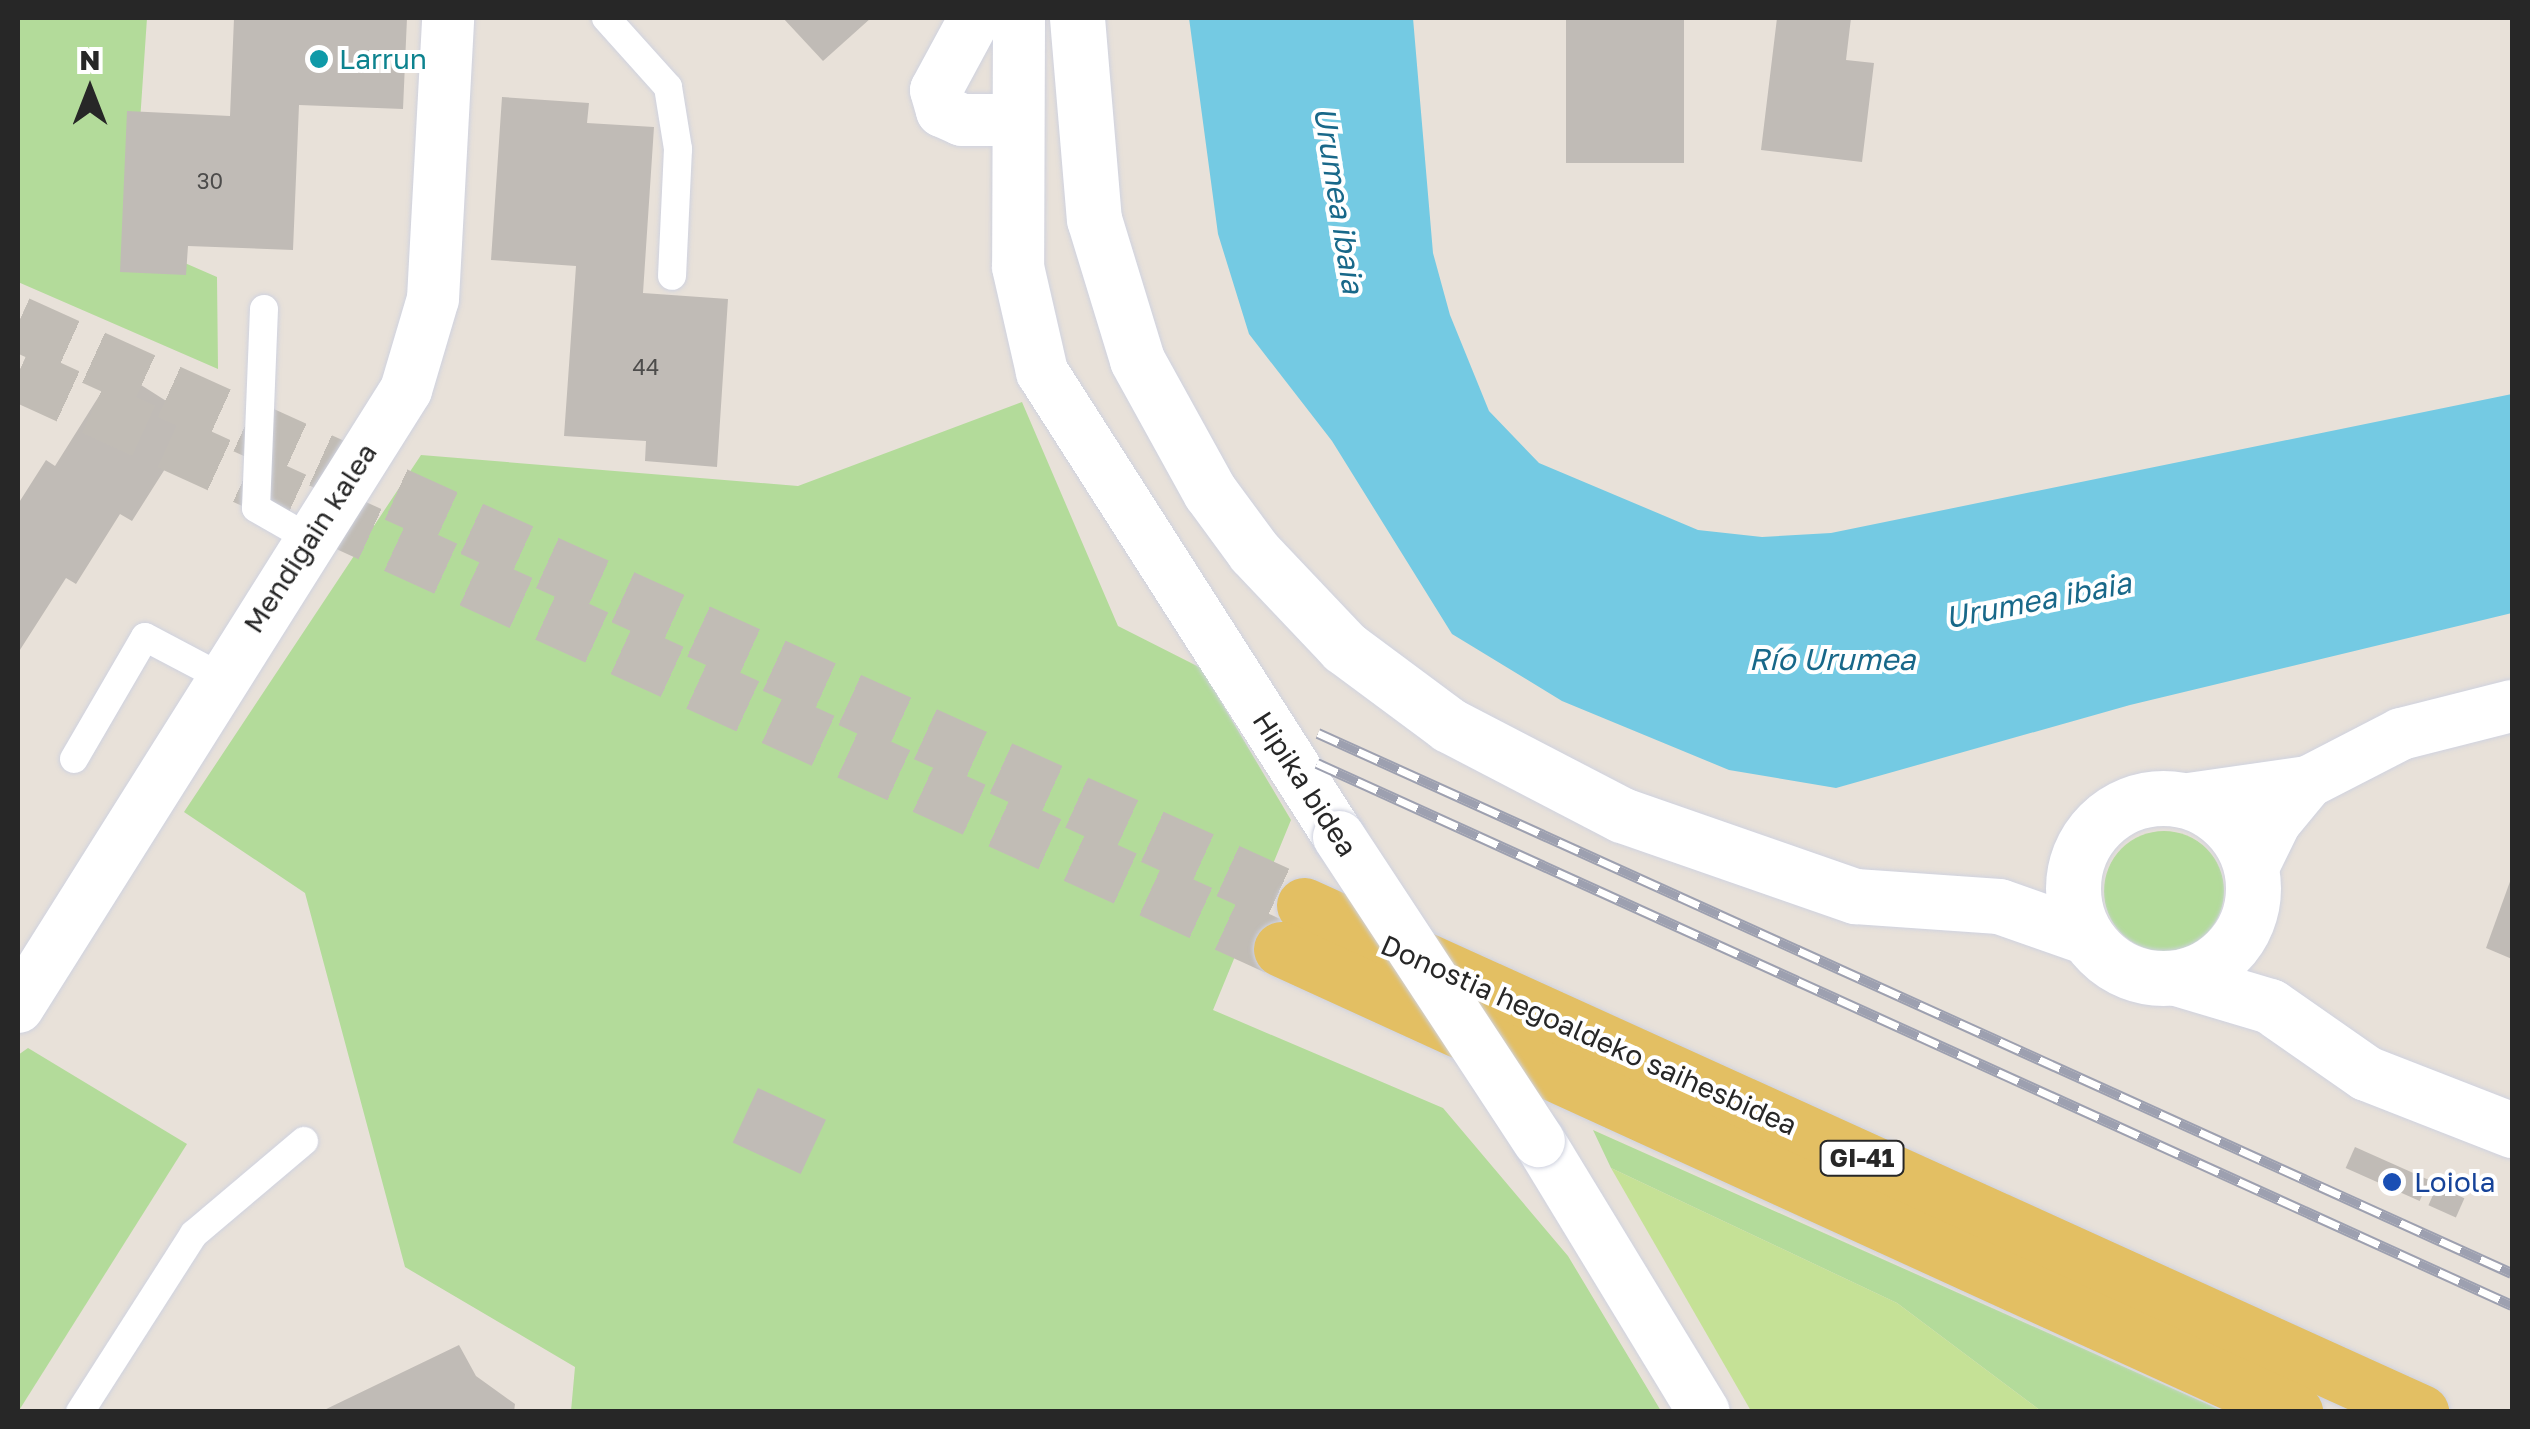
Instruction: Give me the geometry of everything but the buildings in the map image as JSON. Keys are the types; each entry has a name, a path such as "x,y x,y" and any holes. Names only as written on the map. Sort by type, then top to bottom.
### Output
{"main road":[{"path":"1077,18 1094,218 1137,360 1210,492 1320,624 1394,689 1449,725 1622,815 1855,896 1968,902 2029,914 2086,937 2116,966 2240,994 2298,1022 2366,1073 2512,1130"},
{"path":"1968,902 2082,848 2114,812 2135,802 2182,800 2221,818 2252,888 2269,966 2298,1022"},
{"path":"2082,848 2072,892 2086,937"},
{"path":"2176,978 2217,962 2233,946 2252,888"},
{"name":"Donostia hegoaldeko saihesbidea","path":"2295,1412 1292,927 2421,1412"}],"street":[{"name":"Mendigain kalea","path":"18,1007 221,676 406,390 433,299 448,18"},
{"path":"959,18 932,60 942,112 962,120 1016,120"},
{"path":"936,90 975,18"},
{"name":"Hipika bidea","path":"1020,18 1016,120 1018,266 1042,372 1539,1142 1704,1412"},
{"path":"2182,800 2308,782 2401,734 2512,706"},
{"path":"2252,888 2275,822 2308,782"}],"lane":[{"path":"606,18 668,87 678,149 672,276"},
{"path":"264,308 256,508 310,539"},
{"path":"74,759 145,637 221,676"},
{"path":"80,1412 194,1234 304,1142"}],"green space":[{"path":"18,18 147,18 132,240 217,277 218,369 18,282"},
{"path":"1022,402 1118,626 1201,668 1291,820 1213,1010 1443,1108 1568,1256 1661,1411 571,1411 575,1367 405,1267 305,893 184,812 421,455 798,486"},
{"path":"2164,831 2187,836 2206,849 2219,868 2224,891 2219,914 2206,933 2187,946 2164,951 2141,946 2122,933 2109,914 2104,891 2109,868 2122,849 2141,836"},
{"path":"28,1048 187,1144 18,1412 18,1055"},
{"path":"1593,1130 2223,1411 2041,1411 1897,1303 1611,1168"},
{"path":"1611,1168 1897,1303 2041,1411 1751,1411"}],"water":[{"name":"Río Urumea","path":"1189,18 1413,18 1433,253 1450,315 1489,411 1539,463 1698,530 1762,537 1831,533 2512,394 2512,613 2130,705 1836,788 1729,770 1562,701 1452,634 1332,441 1249,334 1218,234"}],"tunnel":[{"path":"18,323 1304,905"},
{"path":"18,373 1281,949"}],"railway":[{"path":"1318,733 2512,1273"},
{"path":"1317,763 2512,1305"}],"place":[{"name":"Larrun","path":"319,59"},
{"name":"Loiola","path":"2392,1182"}],"water label":[{"name":"Urumea ibaia","path":"1339,200"},
{"name":"Urumea ibaia","path":"2038,600"}]}
